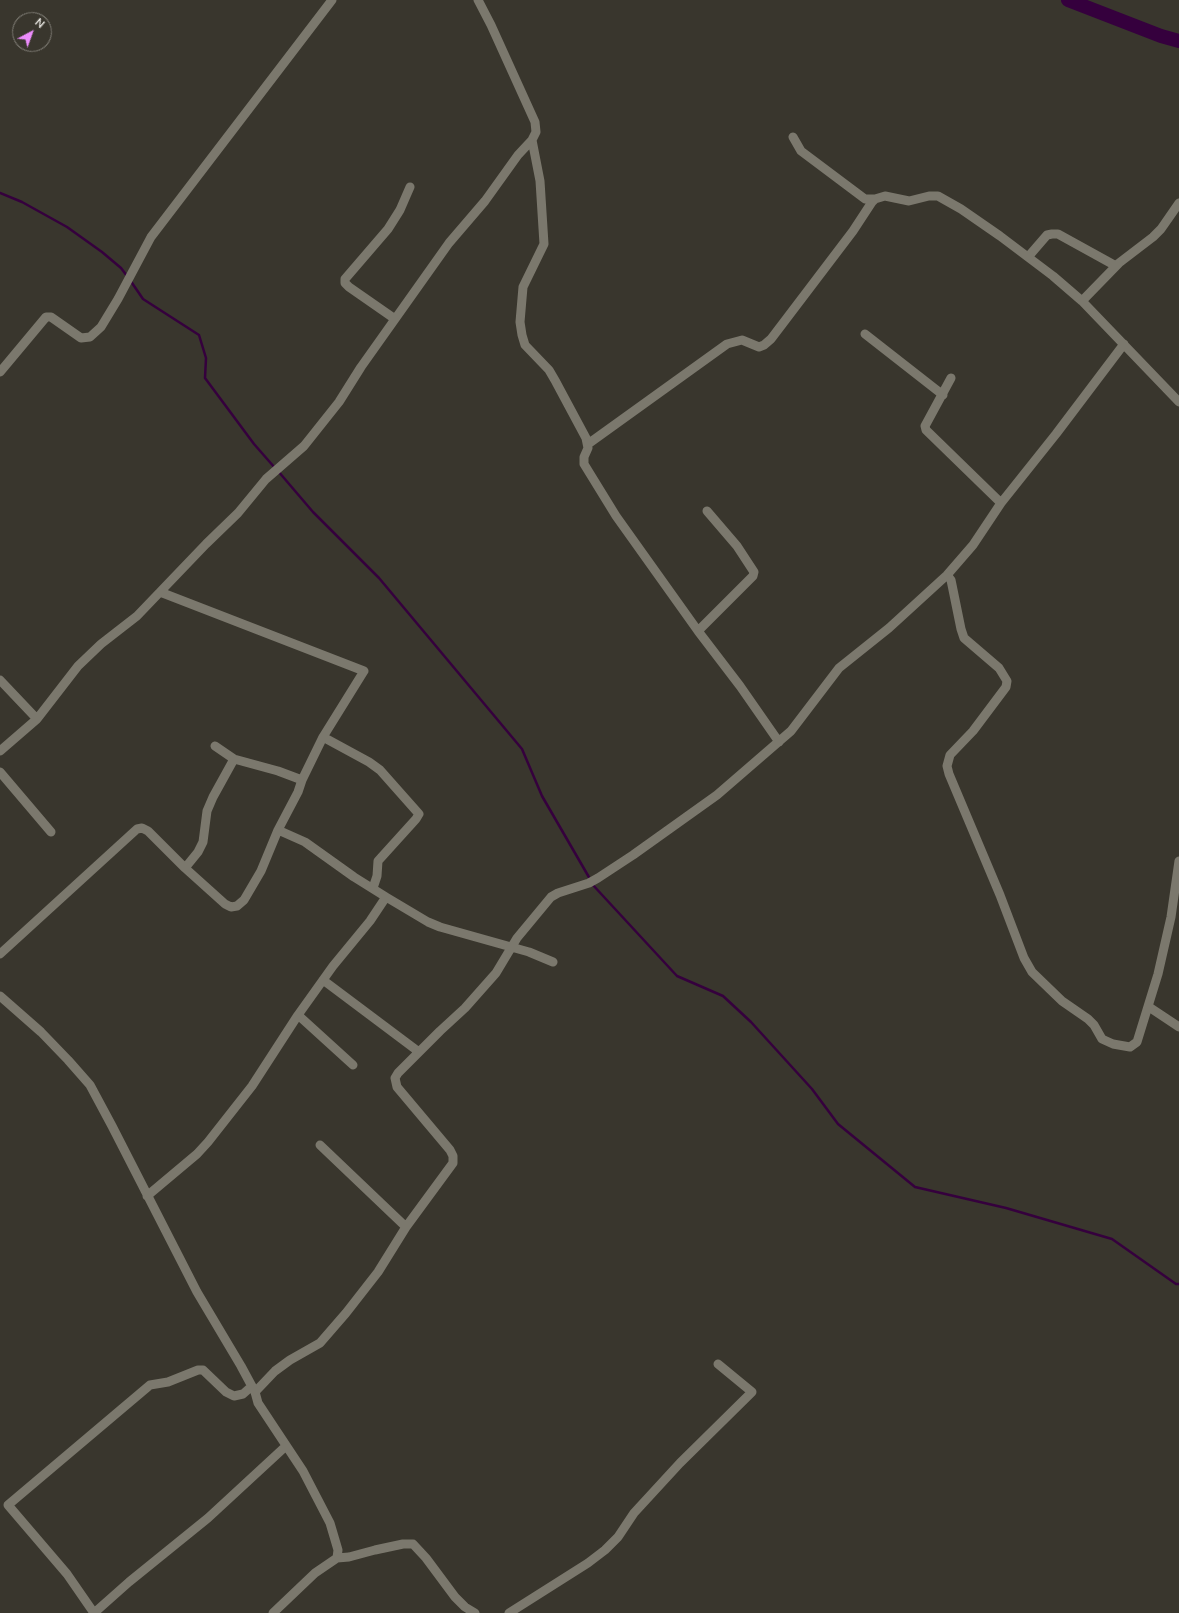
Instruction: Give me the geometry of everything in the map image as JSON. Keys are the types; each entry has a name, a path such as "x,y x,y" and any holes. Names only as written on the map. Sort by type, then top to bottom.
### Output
{"street":[{"path":"0,372 46,317 51,317 81,338 90,337 101,327 118,299 151,237 332,0"},
{"path":"0,751 37,719 78,666 101,644 137,616 206,544 238,514 266,479 304,446 339,402 361,367 449,243 485,201 518,155 532,140 536,132 535,122 478,0"},
{"path":"793,137 801,151 865,199 875,199 888,195 913,201 929,196 938,196 961,209 1053,276 1082,301 1179,402"},
{"path":"532,140 540,181 544,244 523,287 520,310 522,336 526,345 549,370 588,444"},
{"path":"395,319 349,287 345,278 388,229 400,210 410,187"},
{"path":"779,742 616,516 584,464 584,457 588,444 727,344 742,340 759,347 768,342 853,231 875,199"},
{"path":"1082,301 1116,266 1161,229 1179,203"},
{"path":"1028,257 1047,235 1058,234 1116,266"},
{"path":"865,334 943,396"},
{"path":"286,1446 208,1518 129,1582 94,1613 67,1574 8,1505 150,1385 168,1382 198,1370 203,1370 226,1392 234,1396 243,1394 254,1389 290,1360 320,1343 346,1314 378,1272 406,1227 453,1163 453,1156 450,1150 397,1087 395,1078 398,1073 465,1008 496,973 517,938 551,898 558,892 589,883 598,878 633,855 716,795 791,731 838,668 889,628 947,575 973,545 1001,503 1056,434 1124,344"},
{"path":"951,378 943,396 925,426 926,430 1001,503"},
{"path":"698,631 753,576 754,572 737,546 707,511"},
{"path":"947,575 951,580 960,629 964,638 999,668 1007,681 1006,687 973,731 950,755 947,766 949,774 1000,895 1024,958 1032,972 1062,1001 1088,1019 1094,1025 1102,1039 1113,1044 1130,1048 1137,1042 1149,1008 1158,974 1171,917 1179,861"},
{"path":"0,954 137,829 142,828 148,830 225,904 231,907 237,906 244,900 261,871 278,830 298,792 302,780 323,737 364,671 160,592"},
{"path":"0,680 37,719"},
{"path":"323,737 369,762 380,770 419,814 378,860 377,876 373,888"},
{"path":"215,746 234,759 278,771 302,780"},
{"path":"186,868 198,852 203,842 207,810 234,759"},
{"path":"0,772 51,832"},
{"path":"278,830 305,842 386,897 428,922 440,927 529,952 553,962"},
{"path":"147,1196 197,1154 208,1142 252,1086 332,966 370,921 386,897"},
{"path":"323,980 419,1052"},
{"path":"0,996 41,1032 90,1085 197,1292 254,1389 258,1403 303,1471 330,1523 338,1550 337,1558"},
{"path":"1149,1008 1179,1027"},
{"path":"298,1015 353,1065"},
{"path":"320,1145 406,1227"},
{"path":"509,1613 588,1563 605,1550 618,1537 634,1513 680,1463 752,1392 718,1364"},
{"path":"273,1613 315,1573 337,1558 349,1557 403,1544 413,1544 426,1558 455,1597 465,1607 475,1613"}],"waterway":[{"path":"1068,0 1161,36 1179,41"},
{"path":"0,193 22,202 67,227 102,252 121,268 127,276"},
{"path":"130,280 143,299 199,335 206,358 205,378 254,444 275,468"},
{"path":"278,471 313,512 379,578 522,749 542,796 590,879"},
{"path":"592,884 677,976 723,996 751,1022 812,1089 838,1124 915,1187 1006,1208 1112,1239 1176,1284 1179,1284"}]}
